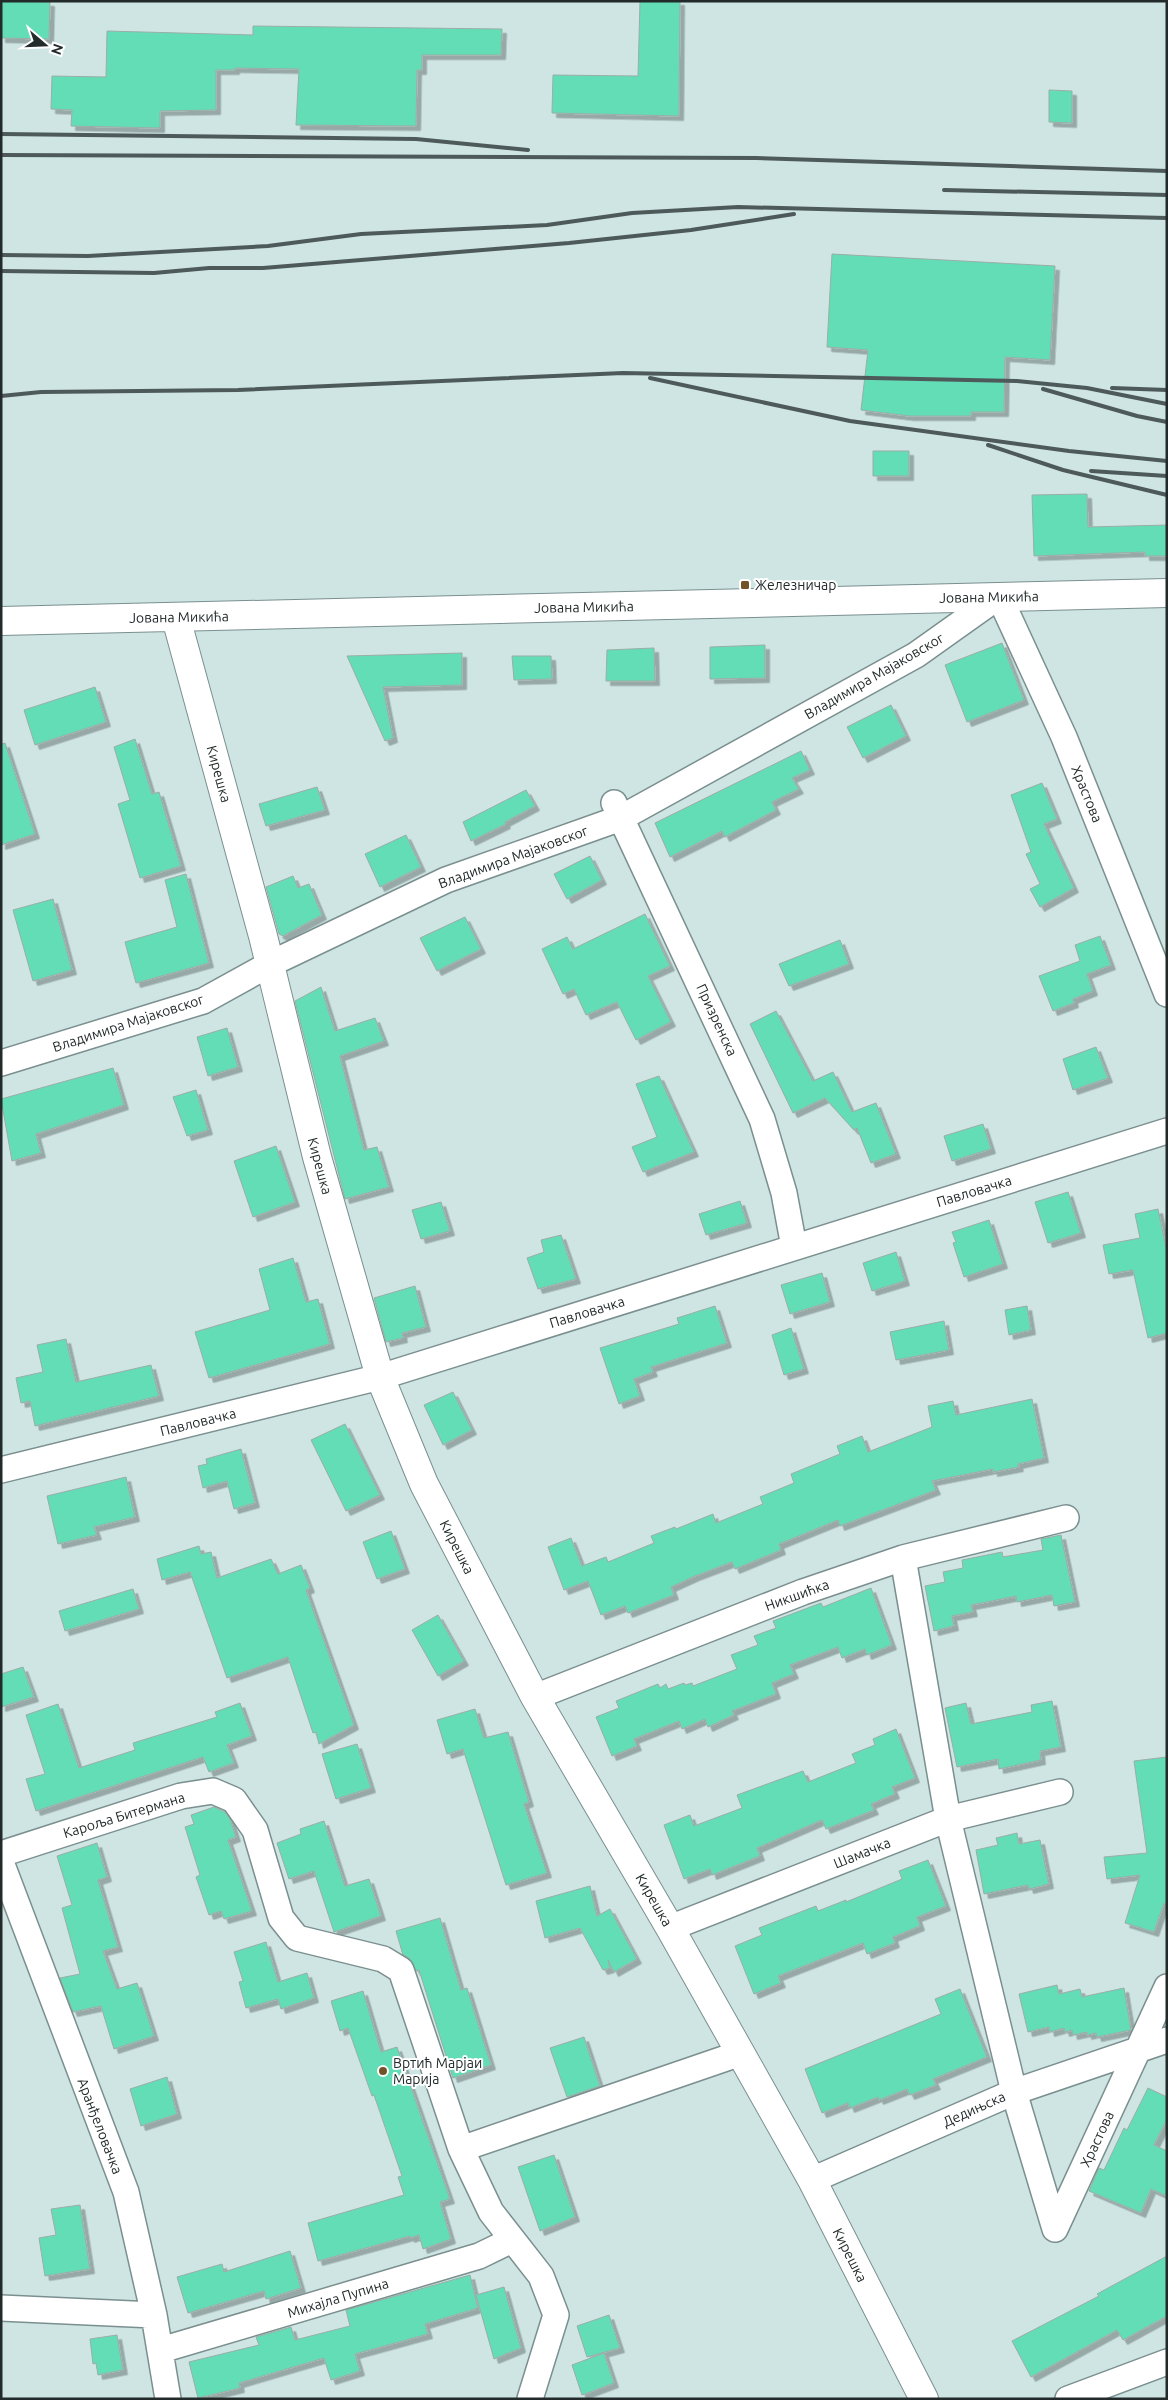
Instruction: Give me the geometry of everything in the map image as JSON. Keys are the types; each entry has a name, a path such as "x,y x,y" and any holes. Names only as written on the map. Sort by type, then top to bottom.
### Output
{"street":[{"name":"Јована Микића","path":"1,621 1167,593"},
{"name":"Владимира Мајаковског","path":"1,1063 203,1001 270,964 446,880 617,811 916,655 999,596"},
{"name":"Храстова","path":"999,596 1067,746 1167,994"},
{"name":"Кирешка","path":"176,618 270,964 317,1157 380,1377 424,1484 535,1697 670,1928 812,2180 924,2399"},
{"name":"Призренска","path":"617,811 762,1119 784,1193 794,1247"},
{"name":"Павловачка","path":"1,1470 380,1377 1167,1131"},
{"name":"Никшићка","path":"535,1697 803,1592 903,1558 1066,1518"},
{"path":"903,1558 948,1819 1014,2092"},
{"name":"Кароља Битермана","path":"1,1854 181,1796 213,1791 234,1800 255,1830 281,1918 297,1938 383,1959 401,1970 461,2149 491,2212 541,2276 556,2315 530,2399"},
{"name":"Шамачка","path":"670,1928 948,1819 1060,1792"},
{"name":"Аранђеловачка","path":"1,1862 126,2192 154,2315 168,2399"},
{"name":"Храстова","path":"1014,2092 1055,2229 1167,1987"},
{"path":"1139,2049 1167,2040"},
{"name":"Дедињска","path":"812,2180 1014,2092 1139,2049"},
{"path":"461,2149 741,2053"},
{"name":"Михајла Пупина","path":"161,2350 479,2256 512,2240"},
{"path":"1,2308 154,2315"},
{"path":"1068,2399 1167,2362"}],"building":[{"path":"1,1 50,2 49,39 1,38"},
{"path":"640,1 680,1 679,116 552,113 553,75 638,76"},
{"path":"253,26 502,29 501,55 422,55 422,70 417,70 416,126 296,125 299,69 235,68 235,70 216,70 216,110 160,111 160,128 71,126 72,110 51,109 52,76 106,77 107,31 253,35"},
{"path":"1049,90 1072,91 1072,123 1049,122"},
{"path":"832,254 1055,266 1050,360 1005,357 1004,412 971,412 971,416 909,416 861,410 868,350 827,347"},
{"path":"873,451 909,451 909,476 873,476"},
{"path":"1087,494 1088,527 1167,525 1167,556 1145,556 1145,552 1034,556 1032,495"},
{"path":"1002,643 1024,700 967,722 945,665"},
{"path":"765,645 765,678 710,679 710,647"},
{"path":"654,648 655,681 606,681 607,650"},
{"path":"462,653 462,685 383,687 393,738 385,741 347,656"},
{"path":"512,656 551,656 552,679 514,680"},
{"path":"95,687 106,722 35,745 24,710"},
{"path":"891,705 906,736 863,758 847,727"},
{"path":"135,739 152,794 159,792 181,866 140,878 118,804 130,800 114,747"},
{"path":"5,743 35,834 1,845 1,744"},
{"path":"801,751 810,770 792,778 799,789 772,802 776,810 725,837 722,831 670,857 655,823"},
{"path":"1042,783 1057,819 1044,824 1074,888 1040,907 1030,889 1040,884 1026,854 1031,852 1011,795"},
{"path":"317,787 325,810 266,826 259,804"},
{"path":"526,790 535,806 505,822 506,824 471,841 463,822"},
{"path":"406,835 421,867 380,887 365,854"},
{"path":"590,856 602,880 567,899 554,874"},
{"path":"186,874 209,963 136,983 125,942 177,927 165,880"},
{"path":"293,876 298,888 309,884 322,915 283,936 279,934 266,887"},
{"path":"53,899 72,970 33,981 13,910"},
{"path":"645,914 670,966 648,976 671,1022 636,1040 617,1002 586,1015 574,989 563,994 542,949 567,937 573,949"},
{"path":"465,917 481,949 437,971 420,938"},
{"path":"1100,936 1111,965 1087,974 1093,991 1073,999 1074,1003 1053,1011 1039,976 1080,961 1075,945"},
{"path":"840,940 849,964 789,986 779,964"},
{"path":"321,987 335,1031 375,1018 384,1041 340,1056 364,1150 377,1147 389,1187 345,1199 295,1001"},
{"path":"776,1011 813,1081 833,1072 852,1112 876,1103 896,1154 871,1163 857,1128 854,1130 825,1098 793,1113 750,1024"},
{"path":"227,1028 238,1067 208,1076 197,1037"},
{"path":"1096,1047 1108,1078 1073,1090 1063,1059"},
{"path":"113,1068 124,1105 36,1134 41,1153 12,1161 1,1099"},
{"path":"659,1076 694,1152 643,1172 632,1147 657,1137 636,1084"},
{"path":"196,1090 208,1130 187,1136 173,1097"},
{"path":"983,1124 991,1149 952,1161 944,1136"},
{"path":"276,1146 295,1202 253,1217 234,1161"},
{"path":"1068,1192 1081,1233 1048,1243 1035,1202"},
{"path":"740,1201 747,1223 706,1235 699,1214"},
{"path":"441,1202 450,1231 421,1239 412,1210"},
{"path":"1158,1209 1167,1253 1167,1333 1148,1338 1133,1270 1109,1274 1103,1245 1140,1238 1135,1214"},
{"path":"989,1220 1003,1264 964,1277 953,1243 956,1242 952,1232"},
{"path":"561,1235 576,1279 538,1289 527,1258 544,1252 541,1240"},
{"path":"896,1252 905,1281 872,1291 863,1263"},
{"path":"293,1258 306,1302 318,1299 330,1344 209,1378 195,1332 270,1310 259,1269"},
{"path":"822,1273 830,1302 790,1314 781,1285"},
{"path":"415,1286 426,1327 402,1333 403,1338 386,1342 374,1298"},
{"path":"715,1306 727,1343 651,1367 653,1372 634,1379 640,1396 619,1404 600,1348 679,1324 677,1318"},
{"path":"1027,1306 1031,1330 1009,1335 1005,1310"},
{"path":"944,1321 949,1350 896,1360 890,1332"},
{"path":"791,1328 804,1369 784,1375 772,1335"},
{"path":"66,1339 76,1382 151,1365 159,1396 35,1426 30,1401 21,1403 16,1378 43,1372 37,1345"},
{"path":"453,1392 472,1430 443,1445 424,1405"},
{"path":"1032,1399 1044,1458 1018,1464 1019,1467 993,1472 993,1469 932,1481 936,1490 840,1526 838,1520 779,1544 781,1550 735,1569 732,1562 695,1576 671,1587 674,1595 628,1613 625,1606 601,1615 588,1581 564,1590 548,1547 571,1538 582,1566 606,1557 608,1562 654,1543 651,1536 675,1527 676,1529 713,1514 716,1523 763,1504 760,1497 794,1483 791,1474 840,1454 837,1446 862,1436 868,1452 932,1427 928,1406 953,1401 956,1415"},
{"path":"345,1424 380,1495 346,1511 311,1440"},
{"path":"241,1449 255,1503 234,1509 227,1481 203,1488 198,1466 207,1464 206,1459"},
{"path":"126,1477 135,1517 94,1527 97,1535 58,1544 47,1496"},
{"path":"391,1531 405,1569 377,1579 363,1542"},
{"path":"1061,1535 1075,1602 1054,1606 1052,1595 1017,1602 1016,1596 971,1605 973,1612 952,1616 954,1626 934,1631 925,1586 945,1582 943,1572 963,1568 962,1560 1002,1552 1003,1557 1043,1550 1041,1539"},
{"path":"199,1546 201,1554 211,1552 217,1578 271,1559 278,1574 301,1565 310,1588 306,1590 354,1725 319,1744 316,1732 313,1733 288,1657 227,1678 190,1572 162,1580 157,1559"},
{"path":"871,1588 892,1645 867,1655 865,1649 842,1658 838,1647 790,1665 794,1674 772,1683 776,1694 732,1711 734,1715 708,1727 705,1719 682,1729 679,1721 634,1739 637,1746 612,1756 596,1717 619,1708 616,1701 658,1684 660,1688 666,1684 668,1689 684,1683 685,1685 692,1683 693,1686 737,1669 731,1655 758,1645 754,1636 776,1628 773,1621 821,1603 823,1607"},
{"path":"133,1589 139,1609 65,1631 59,1611"},
{"path":"438,1615 464,1661 438,1676 412,1630"},
{"path":"23,1667 34,1697 1,1707 1,1674"},
{"path":"1052,1701 1061,1747 1040,1751 1041,1760 999,1769 998,1759 957,1767 945,1708 966,1703 971,1724 1032,1712 1031,1705"},
{"path":"240,1703 252,1736 227,1745 234,1763 209,1772 203,1757 36,1811 26,1779 45,1774 26,1715 58,1704 79,1768 135,1750 133,1743 217,1717 215,1712"},
{"path":"475,1709 484,1738 508,1732 529,1802 524,1804 547,1873 506,1885 463,1749 447,1754 437,1720"},
{"path":"896,1729 915,1778 892,1787 895,1794 871,1804 874,1810 826,1829 822,1820 757,1848 760,1856 712,1875 710,1869 684,1879 664,1825 690,1815 694,1826 742,1808 737,1795 803,1771 808,1782 856,1763 852,1754 875,1745 873,1739"},
{"path":"357,1744 371,1788 336,1799 322,1754"},
{"path":"1167,1757 1167,1903 1164,1903 1154,1932 1125,1923 1140,1875 1107,1879 1104,1857 1147,1853 1134,1761"},
{"path":"214,1807 225,1812 230,1819 236,1837 228,1840 252,1911 224,1919 221,1911 209,1915 196,1877 200,1875 185,1827 194,1824 191,1815"},
{"path":"324,1821 345,1886 369,1879 381,1916 334,1932 314,1871 289,1879 277,1843 301,1834 300,1829"},
{"path":"1017,1833 1019,1844 1040,1840 1049,1884 1029,1889 1028,1885 984,1894 976,1850 998,1845 996,1838"},
{"path":"97,1843 107,1877 98,1880 118,1947 103,1951 117,1989 137,1983 154,2036 114,2049 101,2006 73,2012 60,1978 80,1974 62,1908 72,1905 57,1856"},
{"path":"928,1860 946,1906 917,1917 920,1926 893,1937 895,1943 867,1954 863,1943 778,1976 781,1983 754,1994 735,1946 762,1935 759,1928 816,1906 818,1911 846,1900 846,1902 902,1879 899,1871"},
{"path":"590,1886 597,1916 610,1909 637,1959 614,1972 608,1960 610,1968 603,1970 580,1928 545,1938 536,1901"},
{"path":"440,1918 461,1990 467,1988 491,2065 453,2078 419,1970 416,1971 409,1958 403,1955 396,1931"},
{"path":"266,1942 278,1982 307,1973 314,1998 281,2009 278,1999 246,2008 239,1982 243,1981 234,1952"},
{"path":"1057,1985 1059,1994 1080,1989 1082,1997 1124,1988 1131,2030 1097,2037 1096,2033 1087,2035 1087,2032 1073,2035 1072,2030 1065,2032 1064,2028 1050,2032 1049,2027 1028,2032 1019,1994"},
{"path":"960,1989 987,2057 933,2079 936,2085 910,2095 907,2089 879,2100 878,2097 850,2108 848,2103 822,2113 805,2069 941,2014 935,1999"},
{"path":"363,1991 381,2052 397,2047 450,2199 440,2202 451,2239 423,2249 419,2235 410,2238 410,2236 318,2261 308,2223 404,2195 398,2177 402,2176 374,2095 372,2096 348,2028 340,2031 331,2001"},
{"path":"584,2037 600,2086 567,2097 550,2048"},
{"path":"167,2077 177,2114 141,2126 130,2089"},
{"path":"1148,2088 1167,2097 1167,2119 1154,2145 1167,2151 1167,2196 1151,2189 1141,2213 1089,2191 1099,2168 1104,2170 1124,2128 1127,2130"},
{"path":"554,2155 575,2217 540,2231 518,2167"},
{"path":"80,2205 90,2269 45,2276 39,2238 56,2235 51,2209"},
{"path":"290,2251 301,2288 266,2299 264,2291 188,2313 177,2277 222,2264 224,2272"},
{"path":"1167,2256 1167,2316 1123,2340 1117,2330 1031,2377 1012,2341 1099,2296 1097,2294"},
{"path":"470,2275 478,2308 425,2324 428,2334 355,2354 360,2371 331,2380 324,2358 239,2383 240,2388 198,2398 189,2362 259,2345 256,2337 291,2327 295,2340 350,2326 346,2310"},
{"path":"504,2287 521,2348 494,2359 476,2295"},
{"path":"609,2315 620,2348 587,2357 577,2326"},
{"path":"117,2335 123,2370 98,2375 96,2363 93,2364 90,2339"},
{"path":"604,2353 614,2383 582,2395 572,2365"}],"railway":[{"path":"1,134 416,139 528,150"},
{"path":"1,155 756,158 1167,171"},
{"path":"944,190 1167,195"},
{"path":"1,255 88,256 268,246 361,234 547,225 632,213 738,207 1167,218"},
{"path":"1,271 154,273 209,268 263,268 569,243 691,230 794,214"},
{"path":"1,396 41,392 238,390 623,373 1017,381 1087,388 1167,404"},
{"path":"650,378 850,421 1069,451 1167,461"},
{"path":"1112,388 1167,390"},
{"path":"1043,389 1137,416 1167,422"},
{"path":"988,445 1063,470 1167,495"},
{"path":"1091,471 1167,476"}],"place":[{"name":"Железничар","path":"745,585"},
{"name":"Вртић Марјаи Марија","path":"383,2071"}]}
